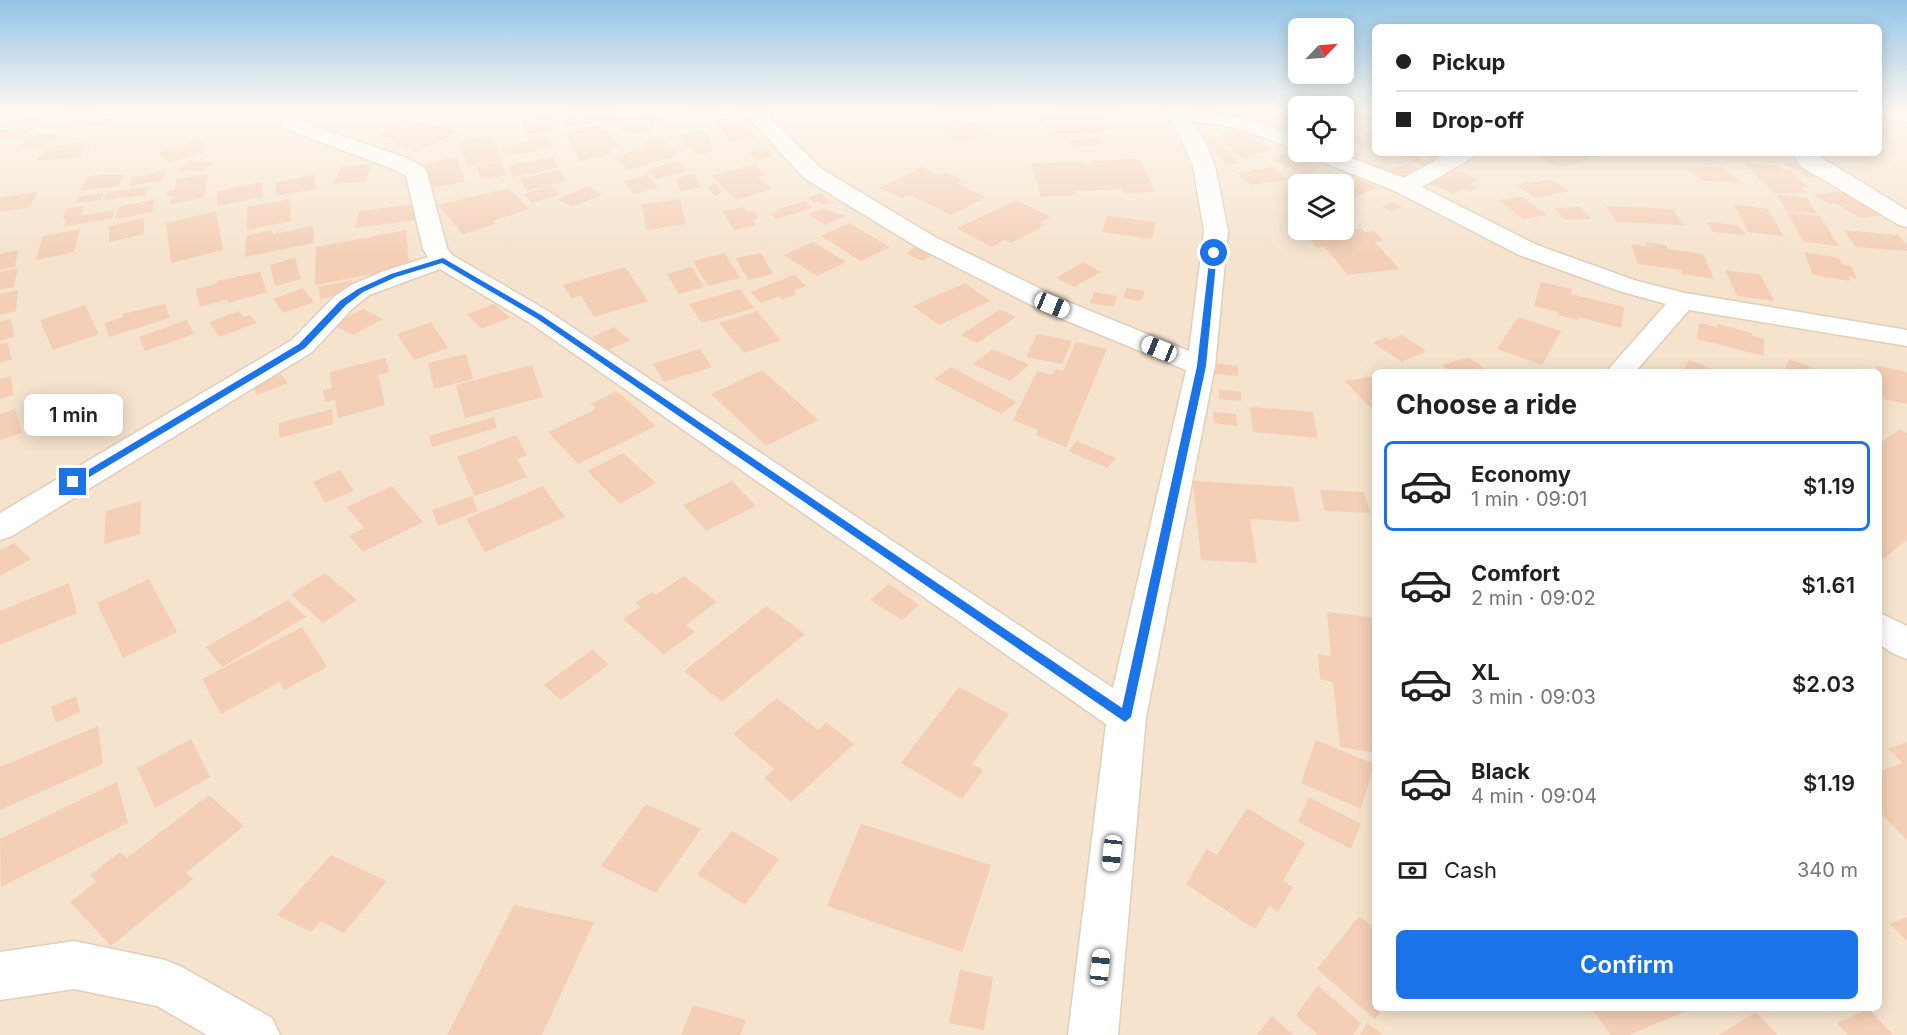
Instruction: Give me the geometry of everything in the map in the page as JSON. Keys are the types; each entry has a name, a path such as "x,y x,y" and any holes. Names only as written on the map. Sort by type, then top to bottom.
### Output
{"street":[{"path":"388,159 416,173 435,249 443,260 539,316 1125,717"},
{"path":"799,159 812,173 926,242 1052,305 1201,366"},
{"path":"1093,1035 1125,717 1201,366 1216,231 1201,159"},
{"path":"1406,187 1453,159"},
{"path":"1808,159 1907,220"},
{"path":"1343,162 1406,187 1528,250 1628,286 1683,301 1907,338"},
{"path":"0,528 302,346 343,303 360,290 393,276 443,260"},
{"path":"1623,369 1683,301"},
{"path":"1882,628 1907,644"},
{"path":"0,976 74,965 165,984 255,1035"}],"shaded area":[{"path":"0,159 1288,159 1288,162 1354,162 1354,159 1907,159 1907,1035 0,1035"}],"building":[{"path":"164,159 180,159 167,163"},
{"path":"458,159 465,182 431,188 425,164"},
{"path":"465,159 502,160 468,167"},
{"path":"541,159 553,159 558,168 513,177 508,166"},
{"path":"616,159 664,159 628,170"},
{"path":"1140,159 1155,192 1123,193 1121,189 1074,191 1076,195 1041,197 1031,164 1082,161 1083,164 1093,164 1092,161"},
{"path":"1222,159 1236,159 1240,163 1227,165"},
{"path":"1407,159 1425,159 1434,163 1427,167"},
{"path":"1430,159 1445,159 1439,163"},
{"path":"1543,159 1588,159 1557,168"},
{"path":"1272,160 1308,162 1321,168 1309,174 1301,174"},
{"path":"189,161 213,162 201,172 177,171"},
{"path":"678,161 688,171 656,180 647,170"},
{"path":"501,162 506,175 481,180 476,166"},
{"path":"1803,162 1825,175 1807,177 1786,164"},
{"path":"1408,163 1426,172 1405,180 1387,171"},
{"path":"372,164 366,181 334,184 341,167"},
{"path":"755,164 767,175 758,177 772,189 737,200 711,176"},
{"path":"1745,164 1777,165 1783,170 1790,170 1808,187 1800,187 1807,193 1774,193"},
{"path":"922,167 939,176 945,172 962,180 956,183 986,197 951,215 909,195 903,198 880,188"},
{"path":"1274,167 1287,180 1251,185 1237,173"},
{"path":"1722,167 1740,182 1700,180 1686,168"},
{"path":"1449,168 1479,179 1471,184 1478,187 1470,192 1463,189 1455,194 1425,182"},
{"path":"559,170 566,181 527,191 519,179"},
{"path":"165,171 162,181 129,186 132,177"},
{"path":"124,174 119,186 80,191 88,176"},
{"path":"209,174 203,198 170,204 172,196 166,197 168,191 174,190 177,179"},
{"path":"315,174 316,189 276,196 276,183"},
{"path":"694,174 702,187 681,191 675,178"},
{"path":"648,175 658,188 634,194 624,181"},
{"path":"1354,177 1377,188 1354,198"},
{"path":"1550,179 1569,191 1536,198 1517,185"},
{"path":"262,182 263,197 217,206 217,191"},
{"path":"716,184 722,193 714,196 707,186"},
{"path":"551,185 560,194 532,203 523,194"},
{"path":"589,186 602,195 571,207 558,199"},
{"path":"149,187 145,195 103,200 107,192"},
{"path":"509,188 529,209 493,221 495,224 463,234 438,205"},
{"path":"1848,190 1890,214 1860,218 1835,203 1829,204 1813,195"},
{"path":"38,192 30,207 0,212 0,197"},
{"path":"104,193 100,200 74,203 79,196"},
{"path":"821,193 831,202 822,205 819,201 814,203 808,197"},
{"path":"1777,194 1807,198 1817,214 1786,211"},
{"path":"1522,197 1547,215 1523,219 1499,200"},
{"path":"290,199 291,221 247,230 247,207"},
{"path":"680,199 686,224 646,230 642,204"},
{"path":"154,200 152,212 115,219 119,206"},
{"path":"1017,200 1051,217 1040,222 1046,225 1011,243 1005,240 991,247 957,228"},
{"path":"805,201 813,208 776,219 771,214 777,212 775,210"},
{"path":"1392,202 1402,207 1391,211 1382,206"},
{"path":"416,204 414,220 355,228 359,211"},
{"path":"1734,204 1768,209 1783,236 1748,232"},
{"path":"84,206 81,216 114,210 113,218 64,227 66,219 63,219 66,209"},
{"path":"1605,206 1672,209 1685,225 1617,222"},
{"path":"743,207 747,212 754,211 759,218 752,220 756,225 734,230 722,211"},
{"path":"1580,207 1592,219 1565,220 1554,208"},
{"path":"823,208 845,216 825,225 808,214"},
{"path":"216,211 223,250 171,263 166,223"},
{"path":"1786,212 1820,216 1839,246 1804,242"},
{"path":"1107,216 1156,222 1152,239 1102,232"},
{"path":"144,218 144,234 109,242 109,226"},
{"path":"1706,222 1738,225 1746,235 1713,232"},
{"path":"849,223 890,247 861,261 821,236"},
{"path":"313,226 314,243 245,257 246,236 272,230 273,234"},
{"path":"80,229 74,252 36,260 43,236"},
{"path":"406,230 409,267 315,285 316,247"},
{"path":"1354,230 1375,231 1384,241 1375,242 1399,269 1348,275 1325,247 1317,248 1311,240 1354,240"},
{"path":"1843,230 1898,235 1907,245 1907,251 1856,247"},
{"path":"813,242 846,262 817,276 784,255"},
{"path":"1646,242 1666,245 1668,249 1703,254 1714,279 1682,274 1681,270 1638,264 1631,244 1647,246"},
{"path":"915,247 932,255 922,261 906,253"},
{"path":"18,250 15,267 0,270 0,254"},
{"path":"1804,252 1839,258 1842,264 1851,266 1857,279 1849,277 1851,281 1813,275"},
{"path":"725,253 740,278 708,286 693,261"},
{"path":"761,253 773,274 748,280 736,258"},
{"path":"295,258 301,279 275,286 270,265"},
{"path":"1083,262 1101,272 1074,287 1056,278"},
{"path":"625,267 648,301 594,317 581,296 571,298 563,285"},
{"path":"692,267 704,287 679,294 667,274"},
{"path":"18,268 14,287 0,290 0,272"},
{"path":"1725,270 1761,275 1774,301 1737,296"},
{"path":"260,272 267,292 228,303 228,299 200,307 196,289 217,284 217,281"},
{"path":"794,275 806,286 793,291 797,294 782,300 779,296 761,303 750,292"},
{"path":"352,280 353,292 320,299 319,287"},
{"path":"1541,282 1572,289 1571,294 1624,307 1621,328 1578,317 1578,320 1557,315 1558,312 1534,306"},
{"path":"965,283 990,301 939,325 913,306"},
{"path":"303,288 314,302 283,313 273,299"},
{"path":"1127,288 1145,291 1141,301 1123,298"},
{"path":"740,289 754,308 702,323 689,304"},
{"path":"18,290 16,311 0,315 0,294"},
{"path":"1094,292 1117,296 1114,307 1090,303"},
{"path":"165,304 170,318 109,337 105,323 124,317 122,314"},
{"path":"494,304 510,318 481,329 467,314"},
{"path":"85,305 99,334 53,350 40,320"},
{"path":"363,309 383,319 353,335 333,325"},
{"path":"1000,309 1016,317 977,343 961,335"},
{"path":"239,311 244,317 250,315 257,323 219,337 209,322"},
{"path":"757,311 781,340 744,353 719,323"},
{"path":"1518,317 1561,331 1542,365 1497,349"},
{"path":"11,319 14,337 0,341 0,322"},
{"path":"187,320 194,334 145,351 139,337"},
{"path":"431,322 448,348 414,360 397,334"},
{"path":"1699,323 1717,327 1718,324 1764,339 1764,356 1697,339"},
{"path":"614,327 630,340 608,350 592,337"},
{"path":"1037,334 1072,341 1062,364 1026,357"},
{"path":"1402,335 1426,351 1402,362 1373,343 1386,337 1391,340"},
{"path":"7,342 12,359 0,363 0,344"},
{"path":"1076,342 1107,349 1066,447 1036,435 1038,430 1013,420 1037,371 1052,375 1056,369 1063,371"},
{"path":"700,349 712,367 664,382 653,364"},
{"path":"993,349 1029,365 1010,381 973,364"},
{"path":"466,354 473,379 434,389 428,363"},
{"path":"1469,357 1485,369 1447,369 1442,365"},
{"path":"385,358 389,372 378,375 385,405 338,418 335,400 325,402 323,390 332,388 330,372"},
{"path":"1789,359 1817,369 1785,369"},
{"path":"1689,360 1713,369 1684,369"},
{"path":"1215,363 1238,366 1238,376 1215,374"},
{"path":"532,365 543,397 465,418 456,385"},
{"path":"1875,365 1907,372 1907,404 1883,399 1882,369 1876,369"},
{"path":"951,367 1017,402 1001,414 934,379"},
{"path":"762,370 818,420 766,446 711,394"},
{"path":"281,374 288,383 257,395 251,385"},
{"path":"11,376 13,395 0,399 0,379"},
{"path":"1372,377 1372,410 1345,381"},
{"path":"1219,389 1241,392 1241,401 1219,399"},
{"path":"617,391 656,426 578,464 548,432 596,409 591,404"},
{"path":"1250,407 1313,412 1318,438 1253,432"},
{"path":"15,409 22,433 0,440 0,414"},
{"path":"332,409 333,424 279,438 279,423"},
{"path":"1213,412 1236,414 1237,426 1214,423"},
{"path":"494,417 497,428 432,447 429,436"},
{"path":"1900,429 1907,433 1907,540 1882,559 1882,442"},
{"path":"516,435 527,455 517,459 527,477 475,496 457,457"},
{"path":"1077,441 1116,458 1107,468 1068,451"},
{"path":"623,453 656,483 620,504 587,471"},
{"path":"340,470 354,491 325,503 313,482"},
{"path":"732,481 756,506 706,531 683,505"},
{"path":"1193,481 1293,487 1300,522 1250,519 1257,563 1201,560"},
{"path":"392,486 423,522 363,552 349,536 364,528 347,507"},
{"path":"543,486 565,517 485,552 466,519"},
{"path":"1320,490 1364,492 1370,513 1325,511"},
{"path":"472,496 478,511 438,526 432,510"},
{"path":"141,501 140,534 104,544 106,511"},
{"path":"14,543 31,559 0,576 0,550"},
{"path":"325,573 357,600 323,623 291,594"},
{"path":"684,576 717,602 686,625 695,632 664,654 623,619 640,607 635,603 652,592 656,595"},
{"path":"149,579 177,632 123,658 97,603"},
{"path":"69,583 77,613 0,645 0,611"},
{"path":"889,584 919,605 902,620 870,600"},
{"path":"288,600 306,617 222,667 206,647"},
{"path":"767,606 805,634 722,702 684,671"},
{"path":"1327,612 1372,618 1372,752 1340,747 1333,682 1320,679 1318,654 1331,656"},
{"path":"302,627 327,667 284,690 280,682 221,714 202,679"},
{"path":"592,650 609,664 561,700 544,685"},
{"path":"959,687 1009,714 972,764 983,770 962,799 901,763"},
{"path":"76,696 80,712 56,723 51,707"},
{"path":"777,698 818,730 826,722 854,744 791,802 764,778 774,769 733,734"},
{"path":"98,726 103,764 0,810 0,767"},
{"path":"191,739 210,777 155,808 137,768"},
{"path":"1316,740 1372,763 1372,771 1361,809 1301,783"},
{"path":"1907,742 1907,840 1882,815 1882,770 1903,763 1888,749"},
{"path":"117,782 128,823 1,887 0,839"},
{"path":"209,795 244,826 186,873 193,879 111,946 70,902 96,882 90,875 120,852 127,858"},
{"path":"1309,797 1361,824 1351,849 1298,822"},
{"path":"646,804 701,829 656,893 601,866"},
{"path":"1247,808 1305,843 1283,881 1293,887 1278,912 1269,906 1255,929 1186,884 1207,849 1217,855"},
{"path":"861,824 991,865 962,952 827,906"},
{"path":"732,831 779,859 745,905 697,874"},
{"path":"331,855 387,881 344,933 321,921 311,932 277,915"},
{"path":"514,905 594,922 542,1035 447,1035"},
{"path":"1359,916 1372,926 1372,1011 1381,1011 1375,1019 1317,969"},
{"path":"1907,917 1907,941 1890,924"},
{"path":"960,970 993,977 984,1030 949,1023"},
{"path":"1318,986 1361,1023 1353,1035 1318,1035 1296,1015"},
{"path":"693,1005 746,1020 740,1035 681,1035"},
{"path":"1593,1011 1686,1011 1629,1035 1611,1035"},
{"path":"1864,1011 1871,1011 1893,1035 1848,1035 1837,1023"},
{"path":"1756,1012 1778,1035 1718,1035"},
{"path":"1272,1016 1293,1035 1257,1035"},
{"path":"1367,1023 1383,1035 1360,1035"}],"route":[{"path":"73,482 302,346 343,303 360,290 393,276 443,260 539,316 1125,717 1201,366 1214,253"}]}
